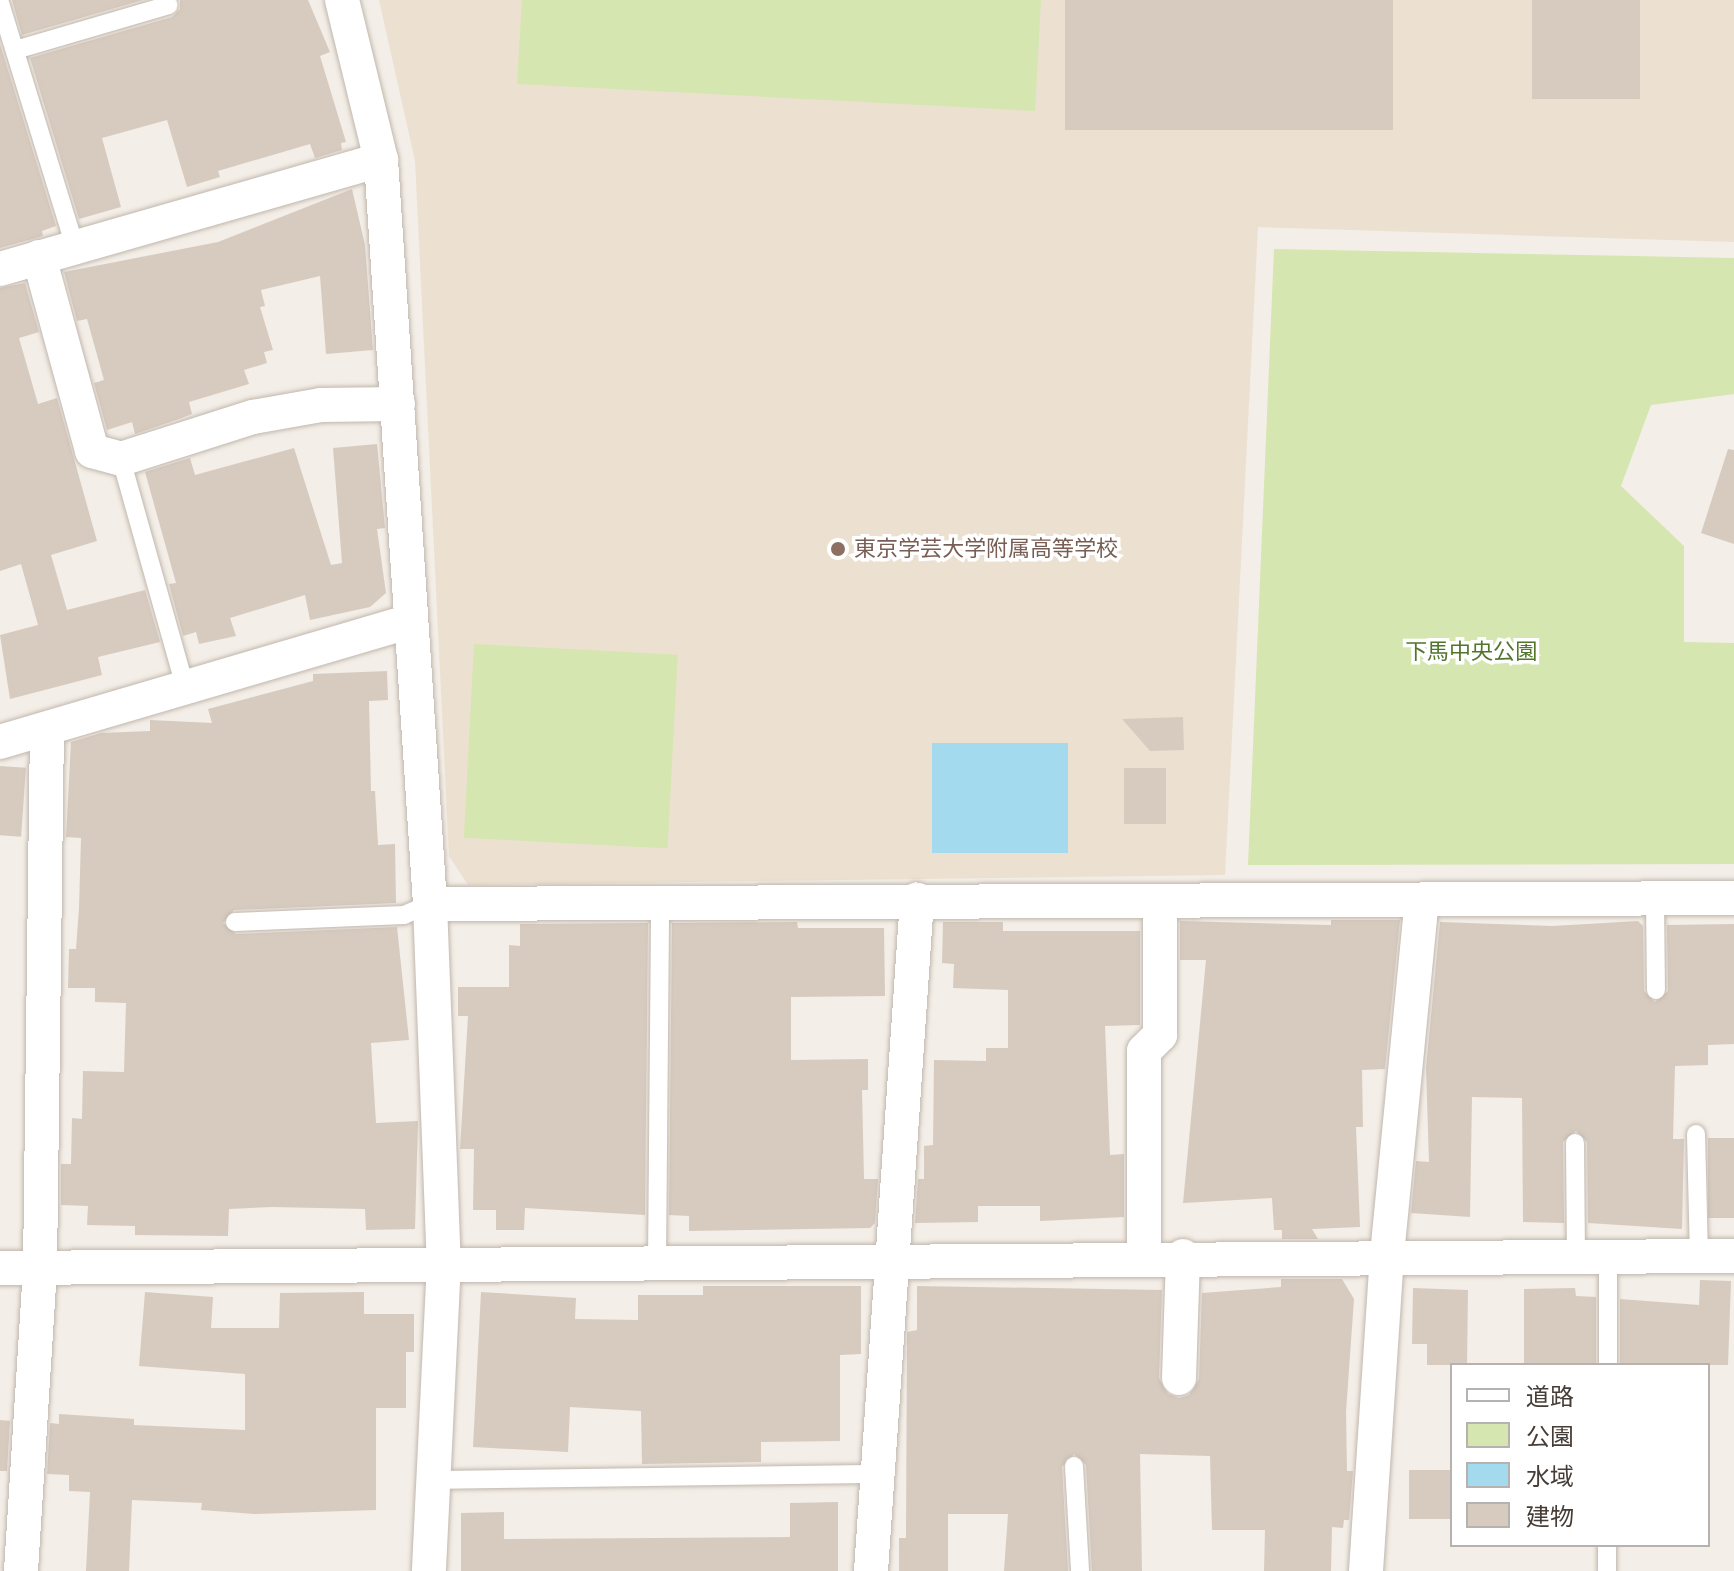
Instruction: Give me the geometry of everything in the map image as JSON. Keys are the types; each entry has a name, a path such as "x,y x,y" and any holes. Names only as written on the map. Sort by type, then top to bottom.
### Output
{"street":[{"path":"342,0 381,160 430,904 444,1262 429,1571"},
{"path":"0,269 381,160"},
{"path":"39,257 92,451 121,459 253,417 321,405 398,404"},
{"path":"0,742 186,691 410,621"},
{"path":"21,1571 40,1268 47,729"},
{"path":"430,904 1734,898"},
{"path":"871,1571 917,900"},
{"path":"1366,1571 1387,1255 1422,901"},
{"path":"1144,1257 1144,1051 1160,1035 1160,902"},
{"path":"1179,1378 1183,1256"},
{"path":"0,1268 894,1258 1734,1256"}],"lane":[{"path":"0,3 75,247"},
{"path":"15,50 169,5"},
{"path":"121,459 186,691"},
{"path":"1655,899 1656,990"},
{"path":"235,922 404,915 430,904"},
{"path":"657,1262 660,904"},
{"path":"1696,1134 1699,1255"},
{"path":"1575,1143 1608,1363"},
{"path":"1074,1466 1080,1571"},
{"path":"433,1480 877,1474"},
{"path":"1607,1547 1607,1571"}],"shaded area":[{"name":"東京学芸大学附属高等学校","path":"379,0 1734,0 1734,242 1258,227 1225,875 468,885 449,856 415,161"}],"green space":[{"path":"522,0 1041,0 1035,111 517,84"},
{"name":"下馬中央公園","path":"1274,249 1734,258 1734,394 1651,405 1621,486 1684,546 1684,642 1734,643 1734,864 1248,865"},
{"path":"474,644 678,655 668,848 464,838"}],"water":[{"path":"932,743 1068,743 1068,853 932,853"}],"building":[{"path":"12,0 143,0 22,35"},
{"path":"180,0 308,0 330,52 320,56 346,142 341,143 342,150 315,158 310,144 218,171 220,177 187,187 167,120 102,138 121,207 79,219 30,58 172,17 180,9"},
{"path":"1065,0 1393,0 1393,130 1065,130"},
{"path":"1532,0 1640,0 1640,99 1532,99"},
{"path":"0,44 56,226 42,231 43,236 0,248"},
{"path":"352,189 365,245 373,350 326,354 320,276 261,290 265,306 260,307 273,350 264,352 267,363 244,370 249,384 189,402 192,414 135,434 132,422 107,430 94,383 104,380 87,319 77,321 64,272 218,242"},
{"path":"25,283 39,332 19,338 38,404 57,398 97,541 51,555 67,610 145,590 160,642 98,657 102,675 10,699 0,635 38,625 21,564 0,571 0,288"},
{"path":"377,444 385,528 377,529 386,593 370,607 310,620 305,595 230,618 236,636 199,644 196,632 183,636 169,584 176,583 145,472 190,458 195,475 294,448 331,565 342,563 333,448"},
{"path":"1728,449 1734,450 1734,544 1701,533"},
{"path":"387,671 388,700 369,701 371,791 375,791 378,845 395,844 396,903 234,910 223,923 236,934 397,927 409,1040 371,1043 376,1123 418,1121 415,1229 366,1230 365,1209 273,1207 229,1209 228,1236 135,1235 135,1226 87,1225 88,1206 61,1205 61,1164 71,1164 72,1118 82,1119 83,1071 124,1072 126,1003 95,1002 95,988 68,988 69,949 76,949 81,838 66,837 71,742 101,733 150,731 150,720 212,723 208,709 313,681 313,674"},
{"path":"1183,717 1184,750 1150,751 1122,719"},
{"path":"0,766 26,768 21,837 0,835"},
{"path":"1124,768 1166,768 1166,824 1124,824"},
{"path":"1331,920 1400,920 1385,1069 1362,1070 1363,1127 1356,1127 1360,1227 1312,1229 1318,1239 1282,1239 1282,1230 1274,1230 1272,1198 1183,1203 1206,960 1180,960 1180,921 1331,925"},
{"path":"1638,921 1643,926 1644,991 1655,1002 1668,991 1667,925 1734,924 1734,1044 1708,1045 1708,1065 1675,1066 1673,1139 1684,1139 1682,1229 1588,1223 1587,1142 1576,1131 1563,1142 1564,1223 1523,1222 1522,1098 1472,1097 1470,1217 1411,1213 1416,1161 1429,1162 1426,1068 1440,922 1552,926"},
{"path":"797,922 798,928 884,928 885,996 791,997 791,1060 868,1059 868,1090 862,1090 864,1179 878,1179 875,1223 870,1228 689,1231 689,1216 669,1215 672,923"},
{"path":"943,922 1003,922 1003,931 1140,931 1140,1025 1105,1026 1110,1155 1124,1154 1124,1217 1040,1221 1040,1206 978,1206 978,1222 915,1223 918,1179 924,1179 924,1146 933,1145 934,1060 986,1061 986,1048 1008,1048 1008,990 953,988 954,964 942,963"},
{"path":"648,923 645,1215 525,1208 524,1230 496,1230 496,1210 473,1210 474,1149 460,1149 468,1016 458,1016 458,987 509,987 509,945 520,946 520,924"},
{"path":"1708,1138 1734,1138 1734,1218 1708,1218"},
{"path":"1281,1279 1342,1279 1354,1299 1346,1412 1347,1471 1353,1471 1349,1520 1344,1520 1343,1528 1332,1527 1331,1571 1264,1571 1265,1530 1212,1530 1210,1456 1140,1454 1142,1571 1092,1571 1086,1465 1074,1454 1062,1467 1068,1571 1004,1571 1008,1514 948,1514 948,1571 899,1571 899,1538 906,1538 907,1332 917,1330 917,1286 1162,1290 1159,1378 1168,1394 1179,1398 1189,1395 1199,1379 1202,1293 1281,1287"},
{"path":"1700,1280 1731,1281 1728,1365 1620,1363 1620,1299 1699,1305"},
{"path":"703,1286 861,1286 861,1354 840,1355 840,1441 761,1442 761,1462 642,1464 641,1411 570,1407 568,1452 473,1447 481,1292 576,1298 575,1319 638,1320 638,1295 703,1295"},
{"path":"1413,1288 1468,1290 1467,1363 1427,1365 1427,1344 1412,1344"},
{"path":"1575,1288 1576,1296 1596,1297 1596,1363 1524,1363 1524,1289"},
{"path":"145,1292 213,1297 211,1328 279,1328 280,1293 364,1292 364,1314 414,1314 414,1352 406,1352 406,1408 376,1408 376,1510 255,1514 201,1510 202,1503 132,1500 129,1571 86,1571 90,1492 69,1491 69,1475 47,1474 50,1423 59,1424 59,1414 134,1419 134,1425 245,1430 245,1374 139,1366"},
{"path":"0,1420 10,1421 7,1471 0,1471"},
{"path":"1409,1470 1450,1470 1450,1519 1409,1519"},
{"path":"838,1502 838,1571 461,1571 461,1513 504,1512 504,1539 790,1537 790,1503"}],"place":[{"name":"東京学芸大学附属高等学校","path":"838,549"}]}
